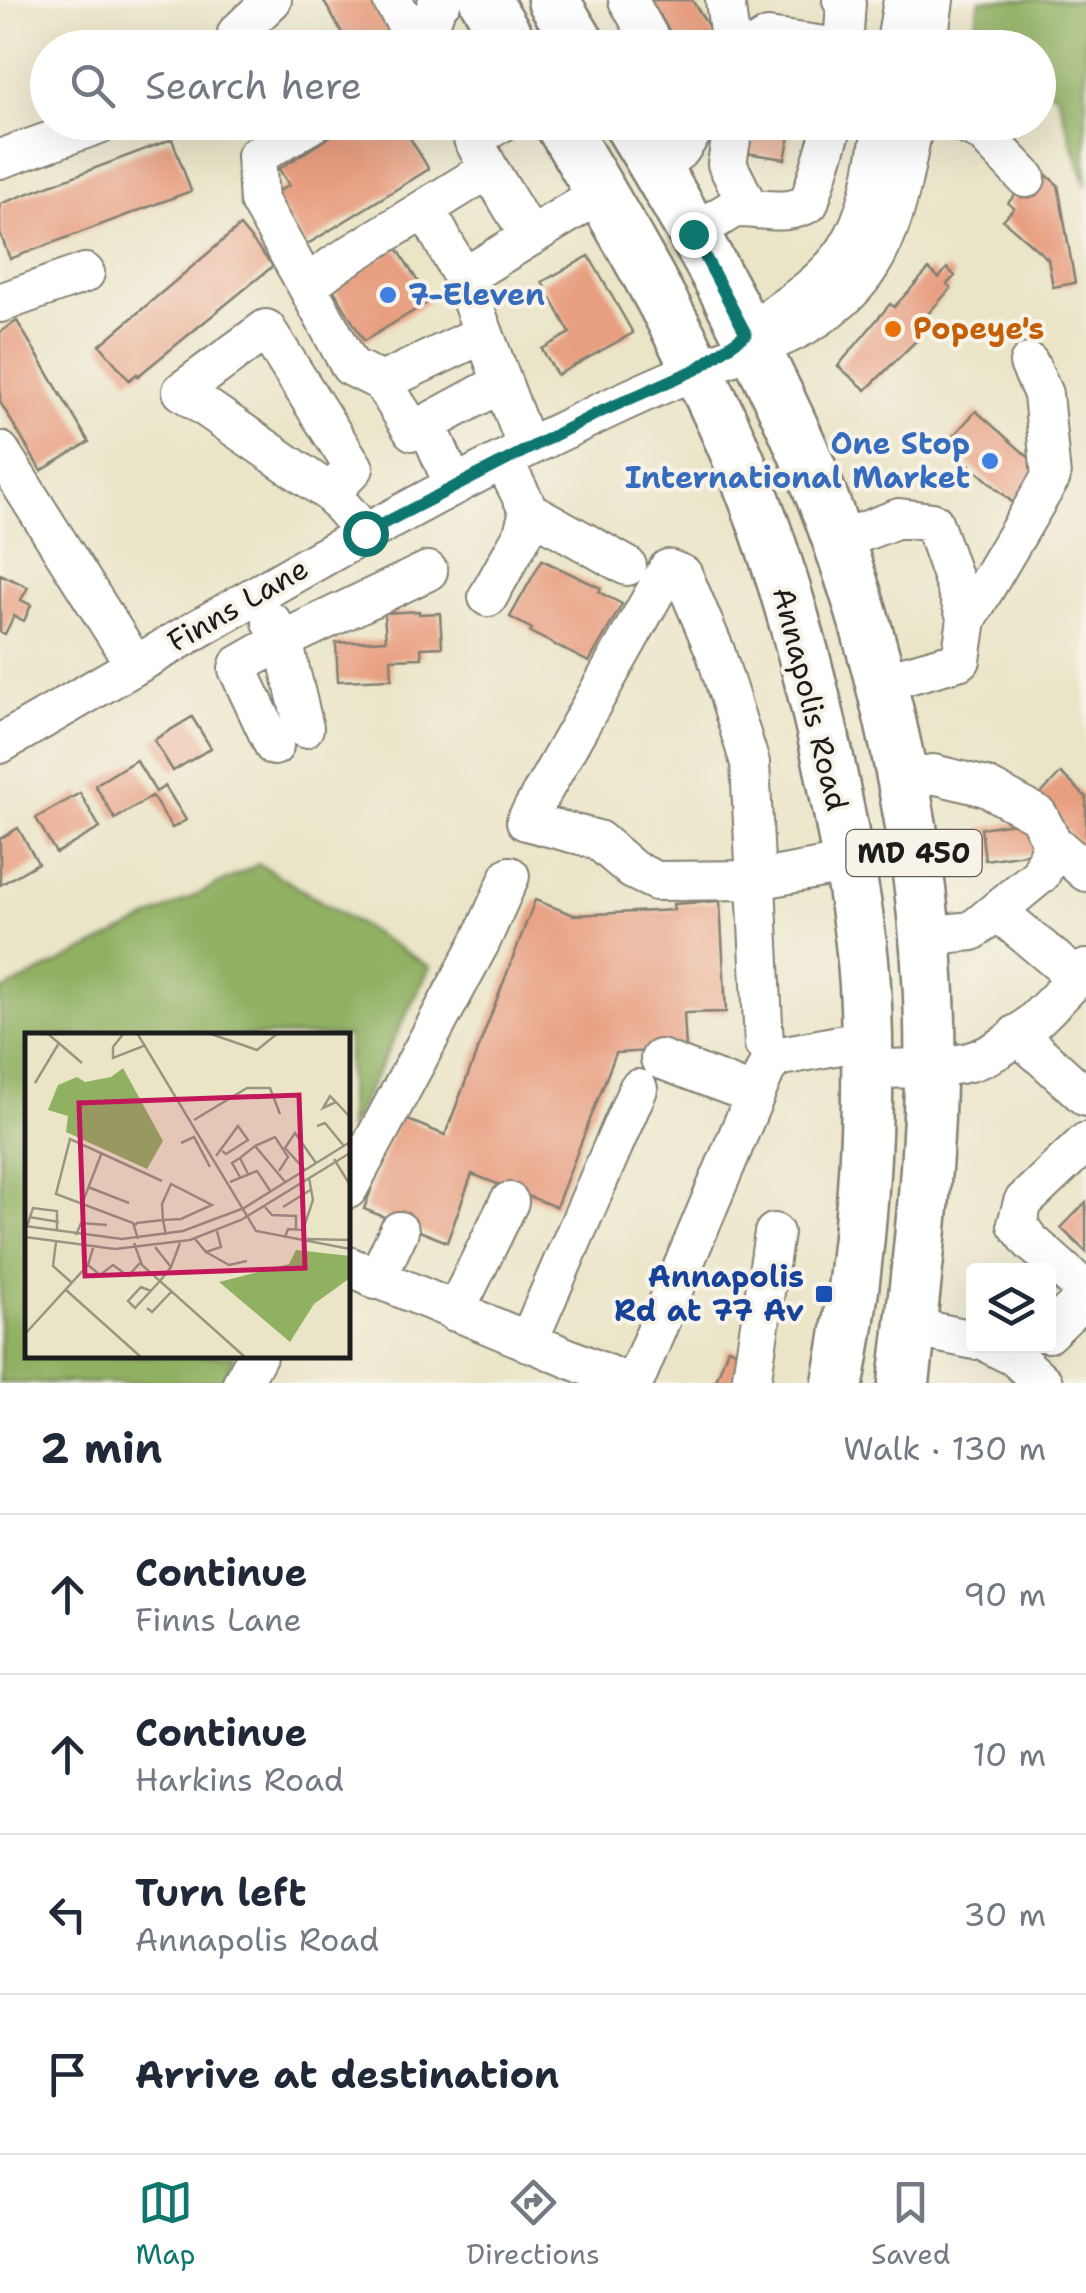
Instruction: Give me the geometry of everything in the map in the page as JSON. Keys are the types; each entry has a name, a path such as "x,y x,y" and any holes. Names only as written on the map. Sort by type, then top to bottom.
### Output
{"main road":[{"path":"552,0 571,30"},
{"name":"Annapolis Road","path":"570,140 664,303 756,506 788,604 828,754 859,934 866,1054 863,1167 850,1316 838,1383"},
{"name":"MD 450","path":"639,140 656,168 723,212 750,341 795,432 836,542 880,682 918,876 930,1068 926,1189 904,1383"}],"street":[{"path":"240,30 272,0"},
{"path":"392,0 402,30"},
{"path":"422,30 431,22 442,0"},
{"path":"628,0 645,30"},
{"path":"725,0 729,30"},
{"path":"842,0 846,2 843,30"},
{"path":"898,30 903,0"},
{"path":"930,30 934,0"},
{"path":"0,160 55,140"},
{"path":"283,140 256,156 258,201 350,366 382,382 412,430 500,384"},
{"path":"307,286 426,209 480,140"},
{"path":"483,140 530,237"},
{"path":"656,168 687,140"},
{"path":"731,140 723,212 757,207 791,213 809,203 828,140"},
{"path":"750,341 822,278 846,251 862,216 878,140"},
{"path":"750,341 822,316 868,272 885,242 910,140"},
{"path":"990,140 1026,178"},
{"path":"463,278 601,192"},
{"path":"426,209 463,278 483,334 500,384 529,511 523,534 488,597"},
{"path":"0,302 85,274"},
{"path":"330,493 354,468 266,329 182,390 330,493 365,533"},
{"path":"382,382 483,334"},
{"name":"Finns Lane","path":"0,744 365,533 515,454 750,341"},
{"path":"880,682 961,660 966,619 1051,477 1043,394 1028,363"},
{"path":"427,424 454,486"},
{"path":"0,451 135,665"},
{"path":"529,511 626,566"},
{"path":"836,542 899,518 933,522 966,619"},
{"path":"776,1057 764,1044 756,880 750,763 715,651 690,590 683,575 668,568 526,821 598,840 633,870 656,881 756,880 848,863"},
{"path":"238,669 243,662 283,640 428,572"},
{"path":"193,630 216,664 238,669 289,738 283,640 255,594"},
{"path":"900,780 933,774 986,787 1038,815 1052,842 1086,872"},
{"path":"924,936 972,932 1041,874 1052,842"},
{"path":"350,1184 482,941 510,876"},
{"path":"399,1231 362,1273 631,1383 766,1069 776,1057 866,1054 930,1068 971,1062 1001,1048 1081,973 997,911"},
{"path":"1017,1034 1086,1098"},
{"path":"660,1059 755,1095"},
{"path":"528,1342 638,1090"},
{"path":"1054,1263 1017,1224 1023,1202 1084,1147"},
{"path":"455,1312 509,1202"},
{"path":"750,1383 774,1233"},
{"path":"1056,1265 1084,1289 1076,1306 1056,1325"},
{"path":"911,1327 966,1338"},
{"path":"242,1383 256,1358"}],"green space":[{"path":"980,0 1086,0 1086,186 1056,94 1056,30 974,30"},
{"path":"259,864 430,967 350,1127 350,1033 25,1033 25,1358 234,1358 222,1383 0,1383 0,992"}],"building":[{"path":"323,0 377,0 394,30 340,30"},
{"path":"650,0 692,0 711,30 669,30"},
{"path":"169,140 191,191 10,259 0,233 0,204"},
{"path":"325,140 411,140 429,169 306,245 272,195 289,185 279,169"},
{"path":"742,140 789,140 785,159 740,152"},
{"path":"1043,172 1058,185 1075,283 1053,287 1048,259 1003,220 1014,208 1008,203 1027,181 1032,185"},
{"path":"240,226 273,266 129,380 100,345"},
{"path":"397,248 430,301 364,341 332,287"},
{"path":"589,256 633,333 557,375 542,349 570,333 542,282"},
{"name":"Popeye's","path":"947,268 955,276 947,284 951,288 916,327 921,331 917,334 920,337 866,390 838,366 890,304 894,307 929,269 939,278"},
{"path":"17,321 89,442 41,471 0,402 0,332"},
{"path":"976,411 1043,470 1013,503 946,444"},
{"path":"542,560 601,588 599,592 622,604 589,662 530,632 532,629 510,617"},
{"path":"0,574 28,587 21,600 31,605 24,621 14,616 5,634 0,632"},
{"path":"384,613 440,613 442,647 421,648 422,658 391,659 392,679 338,681 336,643 386,640"},
{"path":"192,717 211,748 173,771 154,740"},
{"path":"136,760 156,792 165,786 186,820 172,828 152,796 115,819 95,785"},
{"path":"1061,773 1086,797 1086,853 1038,797"},
{"path":"80,793 100,828 56,853 36,818"},
{"path":"1033,820 1038,852 985,860 981,828"},
{"path":"18,828 38,863 0,885 0,839"},
{"path":"535,900 574,915 674,910 673,904 720,901 726,1012 684,1013 686,1049 616,1053 556,1207 472,1174 447,1242 364,1209 398,1116 445,1135"},
{"path":"1086,1202 1086,1252 1061,1228"},
{"path":"728,1348 743,1354 732,1383 715,1383"}],"place":[{"name":"7-Eleven","path":"388,295"},
{"name":"Popeye's","path":"893,329"},
{"name":"One Stop International Market","path":"990,461"},
{"name":"Annapolis Rd at 77 Av","path":"824,1294"}],"route":[{"path":"365,533 494,464 697,369 746,334 693,234"}]}
